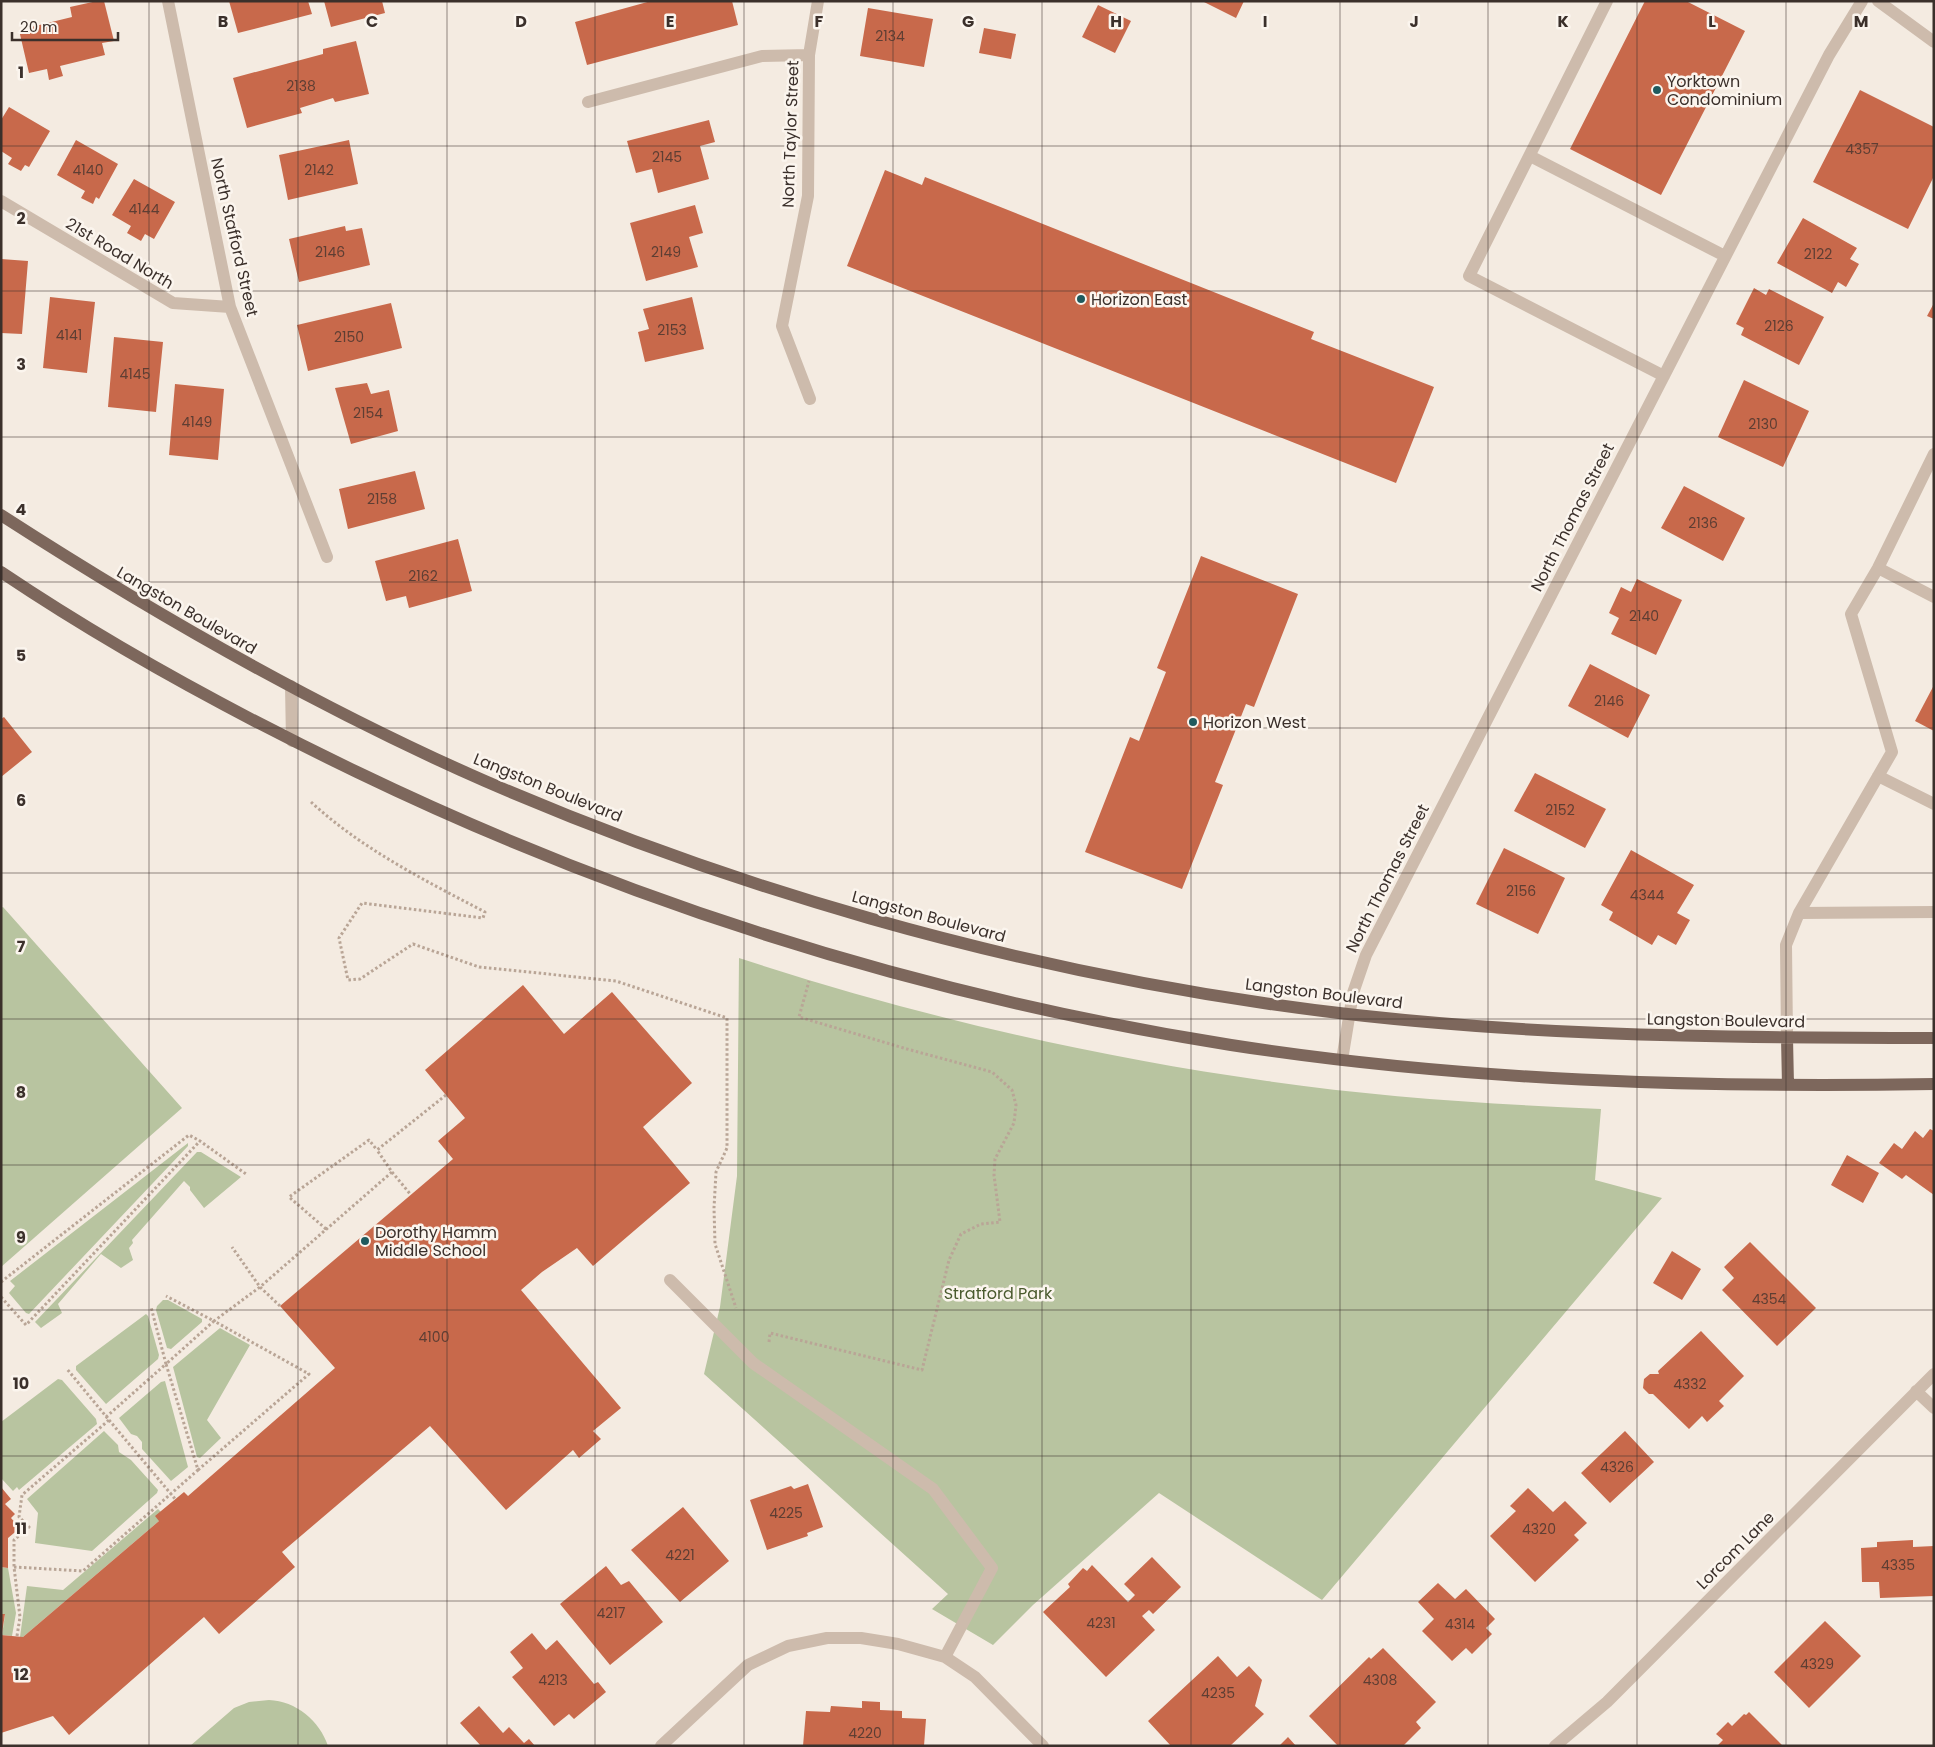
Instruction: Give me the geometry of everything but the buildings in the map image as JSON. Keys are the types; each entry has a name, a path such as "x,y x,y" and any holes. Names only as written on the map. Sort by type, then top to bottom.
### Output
{"main road":[{"name":"Langston Boulevard","path":"1,515 152,610 291,686 423,752 549,807 665,852 837,908 981,947 1120,978 1271,1004 1414,1021 1555,1030 1787,1038 1934,1038"},
{"path":"1,572 72,618 237,713 406,796 582,871 722,921 909,977 1031,1007 1213,1042 1342,1060 1526,1077 1788,1085 1934,1084"},
{"path":"1787,1038 1788,1085"}],"street":[{"name":"North Stafford Street","path":"168,1 230,307 327,556"},
{"name":"North Taylor Street","path":"810,399 782,326 808,196 809,55 818,1"},
{"path":"1607,1 1469,276 1664,376"},
{"name":"North Thomas Street","path":"1342,1060 1349,1014 1360,970 1381,923 1829,55 1862,1"},
{"path":"1878,1 1934,42"},
{"path":"588,102 762,56 809,55"},
{"path":"1530,156 1725,256"},
{"name":"21st Road North","path":"1,201 173,303 230,307"},
{"path":"1787,1038 1786,945 1799,913 1892,752 1851,614 1878,568 1934,454"},
{"path":"1878,568 1934,596"},
{"path":"291,686 292,741"},
{"path":"1878,776 1934,804"},
{"path":"1799,913 1934,912"},
{"path":"670,1280 753,1363 933,1489 992,1568 945,1657"},
{"name":"Lorcom Lane","path":"1555,1746 1607,1702 1934,1374"},
{"path":"1916,1391 1934,1408"},
{"path":"661,1746 748,1665 788,1646 827,1638 861,1638 898,1644 945,1657 975,1677 1043,1746"}],"path":[{"path":"311,802 327,816 394,864 485,912 483,918 362,903 339,938 348,980 360,979 413,944 479,967 616,981 728,1018 727,1148 716,1172 715,1244 738,1314"},
{"path":"769,1346 770,1333 922,1370 950,1260 962,1234 981,1224 1000,1222 994,1175 995,1159 1014,1123 1016,1105 1012,1090 992,1072 898,1047 799,1017 809,981"},
{"path":"377,1150 446,1095"},
{"path":"1,1282 189,1135 246,1174"},
{"path":"326,1229 289,1197 369,1140 411,1195"},
{"path":"1,1297 26,1325 200,1142"},
{"path":"17,1636 20,1617 14,1567 14,1540 28,1527 20,1517 22,1495 214,1321 260,1287 392,1172"},
{"path":"232,1247 260,1287 280,1306"},
{"path":"14,1567 83,1571 309,1374 166,1296"},
{"path":"151,1307 198,1470"},
{"path":"67,1369 176,1500"}],"green space":[{"path":"3,907 182,1108 1,1267 1,908"},
{"name":"Stratford Park","path":"739,958 934,1015 1066,1046 1200,1071 1308,1087 1391,1096 1601,1109 1595,1180 1662,1198 1322,1600 1159,1493 1033,1605 993,1645 932,1609 948,1594 704,1374 720,1307 737,1176"},
{"path":"188,1143 188,1146 29,1314 26,1313 9,1293 15,1286 10,1281"},
{"path":"197,1152 201,1152 241,1177 204,1208 184,1181 132,1240 133,1243 129,1248 133,1260 121,1268 101,1254 58,1304 62,1313 41,1328 35,1322"},
{"path":"163,1300 168,1300 202,1319 202,1322 171,1349 167,1348 156,1310"},
{"path":"146,1314 159,1355 158,1359 106,1404 76,1370 76,1366"},
{"path":"220,1328 250,1345 207,1420 221,1438 200,1458 197,1457 173,1367"},
{"path":"58,1379 62,1380 96,1419 97,1424 19,1490 17,1487 13,1491 1,1478 1,1422"},
{"path":"165,1381 188,1467 171,1481 142,1449 142,1442 137,1436 131,1434 119,1418 161,1382"},
{"path":"104,1431 118,1445 119,1452 131,1460 158,1490 157,1493 92,1551 35,1543 38,1513 27,1499"},
{"path":"158,1509 161,1512 159,1521 23,1637 20,1637 27,1586 63,1590"},
{"path":"1,1567 8,1568 16,1613 12,1636 2,1635 5,1615 1,1614"},
{"path":"269,1700 288,1704 306,1714 319,1728 328,1746 190,1746 234,1708 249,1702"}],"place":[{"name":"Yorktown Condominium","path":"1657,90"},
{"name":"Horizon East","path":"1081,299"},
{"name":"Horizon West","path":"1193,722"},
{"name":"Dorothy Hamm Middle School","path":"365,1241"}]}
